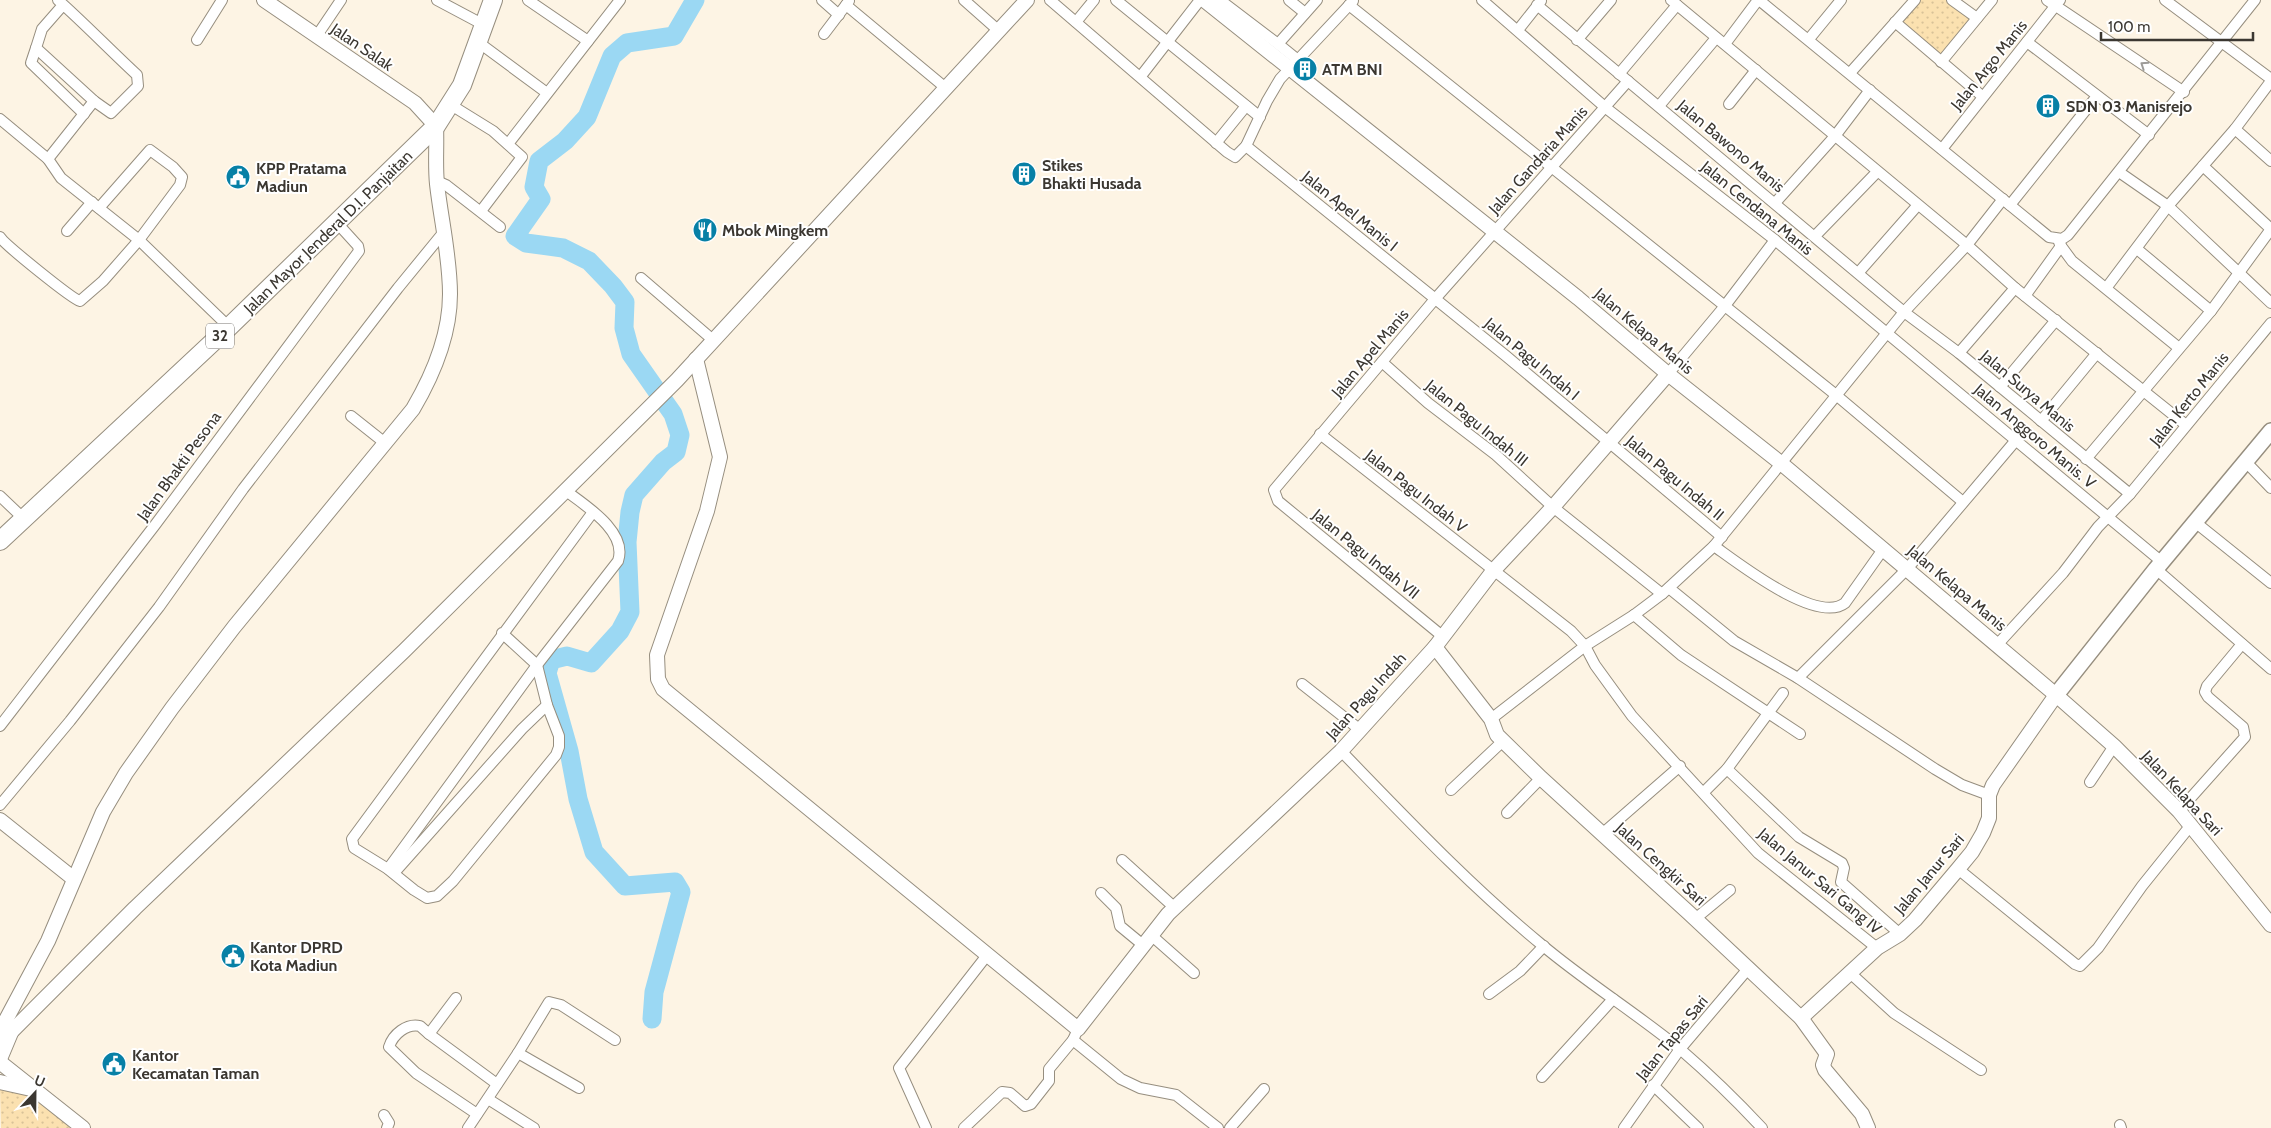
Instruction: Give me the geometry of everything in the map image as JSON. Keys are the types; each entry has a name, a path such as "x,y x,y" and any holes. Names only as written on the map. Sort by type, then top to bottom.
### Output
{"highway":[{"name":"32","path":"436,126 462,85 493,0"},
{"name":"Jalan Mayor Jenderal D.I. Panjaitan","path":"0,541 229,328 338,224 436,126"}],"main road":[{"path":"2056,695 2159,566 2271,431"}],"street":[{"path":"197,40 222,0"},
{"name":"Jalan Salak","path":"264,0 415,103 436,126"},
{"path":"316,37 341,0"},
{"path":"437,0 484,25"},
{"path":"528,0 588,41"},
{"path":"508,144 620,0"},
{"path":"822,0 839,15"},
{"path":"964,0 999,31"},
{"path":"0,1037 566,491 667,390 947,89 1027,0"},
{"path":"1050,0 1141,76 1216,143 1235,157 1246,146 1267,102 1293,65 1351,2 1724,307 1836,395 1963,502"},
{"path":"1076,22 1094,0"},
{"path":"1116,0 1260,118"},
{"path":"1141,76 1202,0"},
{"name":"Jalan Kelapa Manis","path":"1202,0 1293,65 1493,232 1578,298 1668,374 1884,548 2056,695"},
{"path":"1220,0 1278,44 1293,65"},
{"path":"1289,0 1305,13"},
{"path":"1278,44 1317,0"},
{"name":"Jalan Cendana Manis","path":"1482,0 1606,108 1775,240 1888,333"},
{"path":"1577,40 1611,0"},
{"path":"1725,44 1759,0 2049,237 2060,243 2072,260 2179,348"},
{"path":"1809,39 1841,0"},
{"path":"1850,73 1915,0"},
{"path":"1952,0 1977,18"},
{"path":"1941,62 1992,0"},
{"path":"2107,287 2168,206 2235,129 2271,80 2165,0"},
{"path":"2025,296 2060,243 2184,92 2255,0"},
{"path":"824,34 848,2 947,89"},
{"path":"1518,30 1539,2"},
{"name":"Jalan Bawono Manis","path":"1539,2 1577,40 1859,272 1904,312"},
{"path":"1619,74 1674,2 1917,206 1967,245 2025,296 2186,426"},
{"path":"2054,2 2184,92"},
{"name":"Jalan Argo Manis","path":"1942,149 1982,96 2027,42 2054,2"},
{"path":"36,48 108,113 111,113 138,86 140,80 137,75 61,3 42,30 36,48 31,64 84,114"},
{"path":"1895,22 1982,96"},
{"path":"1659,106 1716,38"},
{"path":"478,42 547,94"},
{"path":"2027,42 2149,135"},
{"path":"1729,104 1756,70"},
{"name":"Jalan Gandaria Manis","path":"1493,232 1552,165 1606,108 1628,81"},
{"path":"1775,203 1835,136 1870,90"},
{"path":"1491,719 1585,646 1634,615 1666,591 1714,546 1904,312 2006,202 2097,96"},
{"path":"48,159 94,101"},
{"path":"451,105 471,116 521,154 522,159 481,211"},
{"path":"1216,143 1246,106"},
{"path":"0,119 48,159 57,174 139,240 229,328"},
{"path":"0,1070 0,1061 7,1030 15,1005 48,941 103,812 126,773 172,708 234,627 413,409 426,386 437,359 446,327 450,295 437,181 436,126"},
{"path":"2235,129 2271,161"},
{"name":"Jalan Apel Manis I","path":"1246,146 1435,299"},
{"path":"1,240 74,299 80,301 102,281 139,240 183,181 174,167 153,151 146,151 96,205 67,231"},
{"path":"2086,459 2210,311 2271,229 2203,166"},
{"path":"1815,236 1877,172"},
{"path":"2119,172 2168,206 2271,303"},
{"path":"437,181 446,185 500,227"},
{"path":"1859,272 1917,206"},
{"name":"Jalan Bhakti Pesona","path":"0,726 154,525 359,251 358,246 338,224"},
{"name":"Jalan Apel Manis","path":"1274,495 1278,484 1493,232"},
{"path":"0,805 82,706 158,607 249,482 398,288 443,233"},
{"path":"1668,374 1724,307 1775,240"},
{"path":"2137,249 2210,311"},
{"path":"641,278 713,340"},
{"path":"1958,353 2016,288"},
{"name":"Jalan Pagu Indah I","path":"1435,299 1609,442"},
{"name":"Jalan Surya Manis","path":"1904,312 1958,353 2130,494"},
{"path":"2000,387 2056,320"},
{"name":"Jalan Kerto Manis","path":"1998,645 2063,572 2107,517 2130,494 2271,323"},
{"name":"Jalan Anggoro Manis. V","path":"1888,333 2017,439 2107,517 2271,669"},
{"path":"2041,421 2097,353"},
{"path":"696,359 720,457 707,512 657,655 656,665 662,689 988,954 1121,1078 1140,1088 1176,1095 1218,1128"},
{"name":"Jalan Pagu Indah III","path":"1382,362 1428,403 1496,455 1553,507 1734,641 1798,678 1934,769 1962,785 1989,795"},
{"name":"Jalan Pagu Indah","path":"1076,1034 1147,940 1175,908 1229,854 1341,751 1358,728 1438,641 1493,572 1553,507 1668,374"},
{"path":"351,416 385,443"},
{"name":"Jalan Pagu Indah V","path":"1320,434 1570,631 1585,646"},
{"path":"1798,678 1907,569 2017,439"},
{"name":"Jalan Pagu Indah II","path":"1609,442 1722,537"},
{"path":"2245,461 2271,488"},
{"path":"391,871 537,665 618,561 619,544 592,512 566,491"},
{"name":"Jalan Pagu Indah VII","path":"1274,495 1278,501 1438,641"},
{"path":"0,496 24,519"},
{"path":"502,633 537,665 547,705 559,736 559,747 556,755 452,881 437,896 427,898 391,871 354,848 352,839 502,633 592,512"},
{"path":"2195,522 2271,583"},
{"path":"1714,546 1781,592 1830,607 1841,606 1845,602 1884,548"},
{"path":"1634,615 1681,655 1800,734"},
{"path":"1438,641 1491,719 1500,738 1451,790"},
{"path":"2179,811 2245,737 2243,727 2208,697 2205,692 2207,686 2242,644"},
{"name":"Jalan Janur Sari Gang IV","path":"1585,646 1595,665 1632,716 1704,792 1758,853 1877,948"},
{"path":"1302,684 1358,728"},
{"path":"1704,792 1727,769 1783,693"},
{"name":"Jalan Kelapa Sari","path":"2056,695 2114,746 2179,811 2271,925"},
{"name":"Jalan Janur Sari","path":"1801,1018 1849,972 1877,948 1900,934 1915,920 1972,852 1989,818 1989,795 1993,785 2056,695"},
{"path":"391,871 509,742 547,705"},
{"name":"Jalan Cengkir Sari","path":"1500,738 1541,778 1696,919 1747,970 1801,1018 1827,1054 1823,1065 1825,1070 1862,1114 1868,1128"},
{"path":"2090,782 2114,746"},
{"path":"1341,751 1460,874 1544,946 1680,1049 1728,1092 1762,1128"},
{"path":"1602,834 1680,766"},
{"path":"1727,769 1799,837 1842,863 1844,868 1841,882 1900,934"},
{"path":"1506,813 1541,778"},
{"path":"0,820 74,879"},
{"path":"1958,869 2075,964 2080,966 2098,948 2142,886 2191,825"},
{"path":"1122,860 1175,908"},
{"path":"1696,919 1730,890"},
{"path":"1101,893 1116,908 1120,926 1147,940 1194,973"},
{"path":"1489,994 1520,971 1544,946"},
{"path":"926,1128 899,1068 988,954"},
{"name":"Jalan Tapas Sari","path":"1624,1128 1680,1049 1747,970"},
{"path":"1849,972 1894,1013 1981,1070"},
{"path":"429,1034 456,998"},
{"path":"1542,1077 1613,999"},
{"path":"468,1128 518,1053 544,1008 553,1002 615,1040"},
{"path":"477,1114 416,1073 389,1046 391,1040 407,1027 420,1026 497,1084"},
{"path":"964,1128 1002,1092 1010,1093 1025,1106 1031,1104 1049,1081 1049,1069 1076,1034"},
{"path":"518,1053 579,1088"},
{"path":"0,1061 83,1128"},
{"path":"0,1082 34,1090"},
{"path":"1653,1085 1698,1128"},
{"path":"1230,1128 1264,1089"},
{"path":"488,1099 534,1128"},
{"path":"384,1115 388,1123 387,1128"}],"shaded area":[{"path":"1917,0 1948,0 1974,18 1943,57 1899,22"},
{"path":"0,1087 33,1093 77,1128 1,1128"}],"waterway":[{"path":"652,1019 654,992 681,892 675,882 625,886 594,852 578,799 569,751 547,673 551,660 567,656 591,663 620,631 630,612 627,542 634,495 663,462 676,452 680,435 673,414 631,354 624,328 625,302 613,286 589,261 563,248 526,243 515,236 541,199 534,187 539,161 565,141 587,117 612,56 627,43 674,36 695,0"}],"place":[{"name":"ATM BNI","path":"1305,69"},
{"name":"SDN 03 Manisrejo","path":"2048,106"},
{"name":"Stikes Bhakti Husada","path":"1024,174"},
{"name":"KPP Pratama Madiun","path":"238,177"},
{"name":"Mbok Mingkem","path":"705,230"},
{"name":"Kantor DPRD Kota Madiun","path":"233,956"},
{"name":"Kantor Kecamatan Taman","path":"114,1064"}]}
